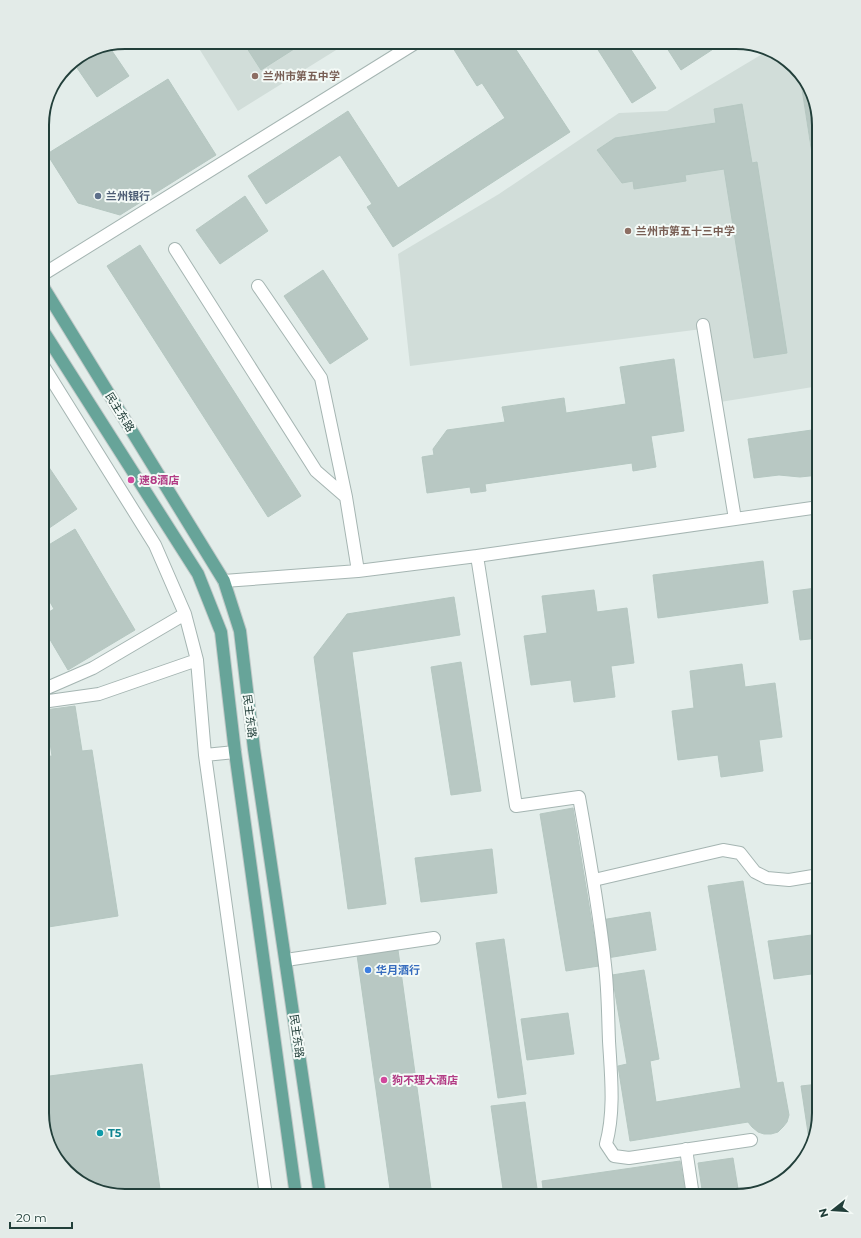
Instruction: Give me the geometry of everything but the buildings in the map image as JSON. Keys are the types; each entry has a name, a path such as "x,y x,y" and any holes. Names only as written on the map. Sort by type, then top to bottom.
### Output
{"main road":[{"name":"民主东路","path":"49,296 224,581 240,631 254,748 319,1189"},
{"name":"民主东路","path":"49,340 198,574 221,632 235,752 295,1189"}],"street":[{"path":"49,271 405,49"},
{"path":"175,249 316,471 346,498"},
{"path":"258,286 321,378 346,498 358,571"},
{"path":"703,325 735,519"},
{"path":"49,375 155,545 185,614 197,660 205,755 265,1189"},
{"path":"224,581 358,571 477,556 812,508"},
{"path":"477,556 516,806 579,797 594,880 606,967 611,1071 610,1132 606,1144 614,1156 629,1158 750,1140"},
{"path":"49,687 93,668 185,614"},
{"path":"49,701 99,694 197,660"},
{"path":"205,755 235,752"},
{"path":"594,880 723,850 740,853 755,872 767,878 789,880 812,876"},
{"path":"286,960 434,938"},
{"path":"686,1149 691,1189"}],"shaded area":[{"name":"兰州市第五中学","path":"199,49 338,49 238,111"},
{"name":"兰州市第五十三中学","path":"762,54 778,62 790,71 801,86 812,159 812,387 720,402 702,329 410,366 398,254 499,194 619,113 667,111"}],"place":[{"name":"兰州市第五中学","path":"255,76"},
{"name":"兰州银行","path":"98,196"},
{"name":"兰州市第五十三中学","path":"628,231"},
{"name":"速8酒店","path":"131,480"},
{"name":"华月酒行","path":"368,970"},
{"name":"狗不理大酒店","path":"384,1080"},
{"name":"T5","path":"100,1133"}]}
